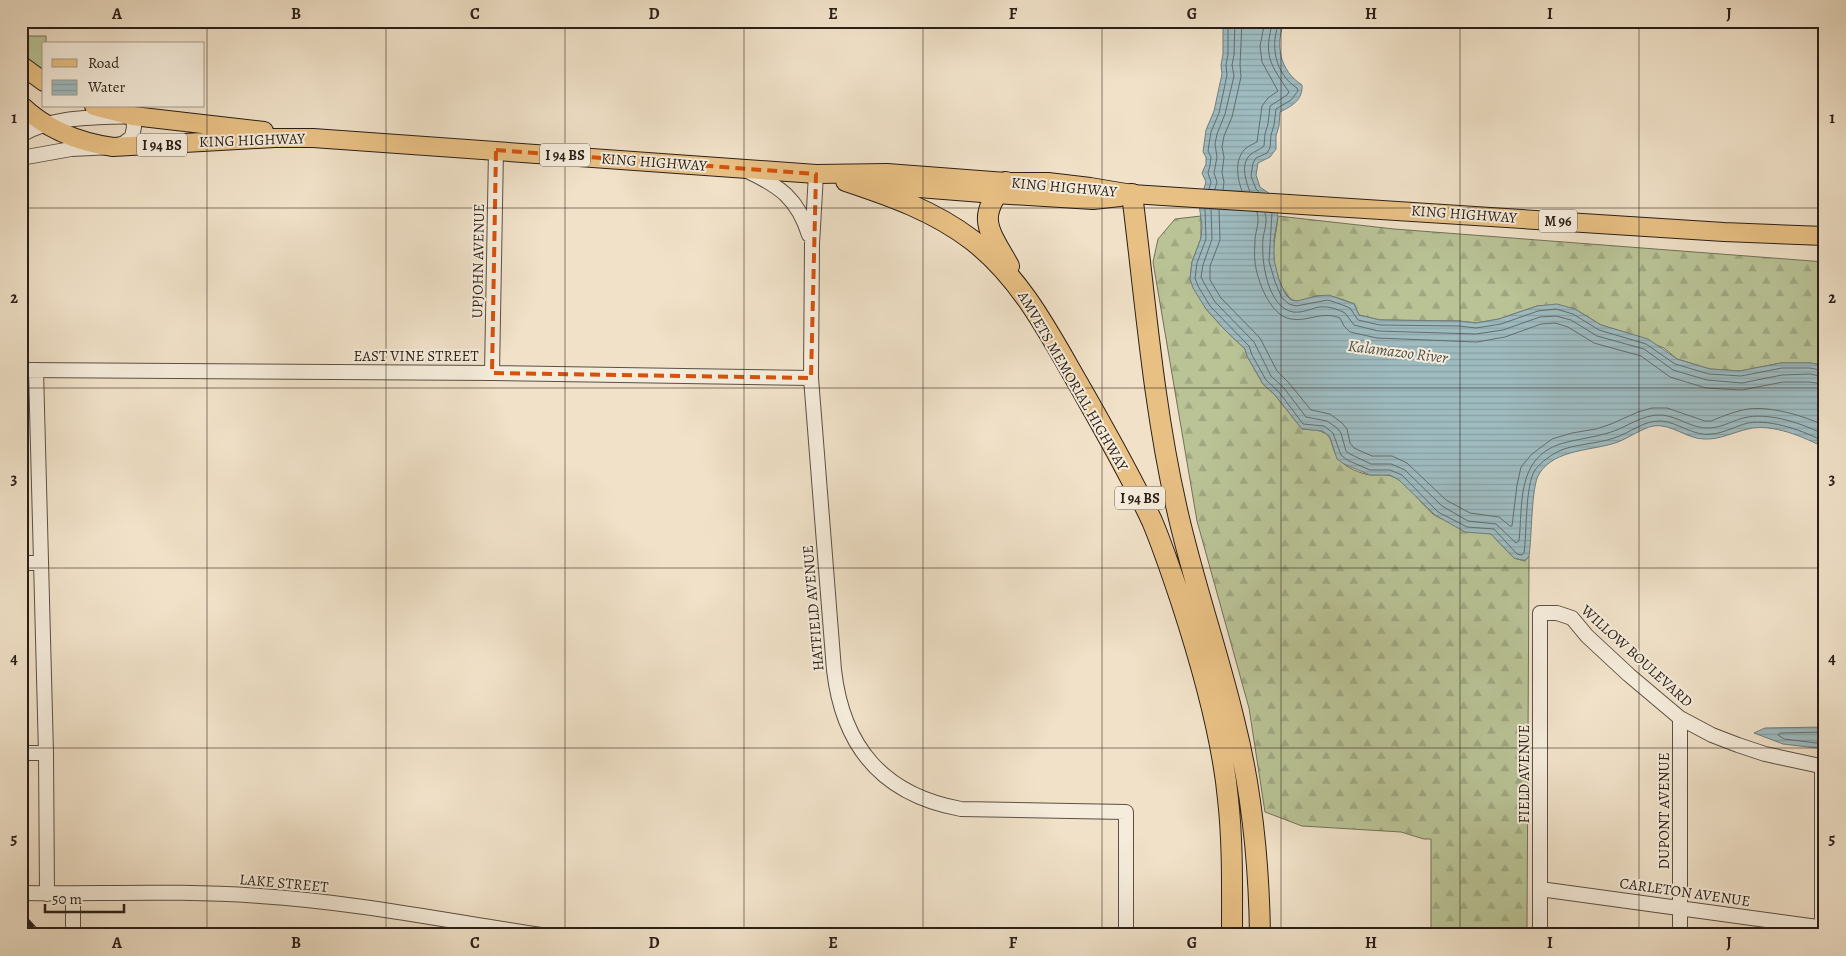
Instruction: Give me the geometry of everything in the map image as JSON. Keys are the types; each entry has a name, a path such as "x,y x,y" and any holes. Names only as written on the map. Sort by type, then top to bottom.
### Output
{"highway":[{"name":"AMVETS MEMORIAL HIGHWAY","path":"846,180 931,213 972,240 994,259 1010,276 1033,307 1115,448 1152,521 1167,561 1193,636 1212,708 1228,798 1232,935"},
{"name":"I 94 BS","path":"1000,188 987,215 987,223 990,232 1033,307"},
{"name":"I 94 BS","path":"1132,194 1153,373 1173,492 1185,546 1236,725 1243,764 1253,838 1260,935"},
{"path":"1230,827 1238,836 1243,858 1248,935"}],"main road":[{"path":"21,65 42,81"},
{"name":"KING HIGHWAY","path":"21,106 45,124 77,140 113,147 275,138 314,138 816,174 887,173 1000,188"},
{"name":"KING HIGHWAY","path":"102,108 133,116 242,127 314,138"},
{"name":"KING HIGHWAY","path":"816,174 866,184 1000,188 1056,183 1090,186 1132,194 1290,202 1715,231 1825,236"}],"street":[{"path":"21,136 45,124 76,119 133,116 134,127 132,137 124,143 113,147 71,149 21,158"},
{"name":"UPJOHN AVENUE","path":"492,373 496,150"},
{"path":"742,168 777,186 792,200 802,214 812,244"},
{"name":"HATFIELD AVENUE","path":"816,174 812,244 811,378 836,685 845,718 859,746 877,768 896,785 919,798 939,805 961,809 1126,812 1126,935"},
{"name":"EAST VINE STREET","path":"21,370 492,373 811,378"},
{"path":"36,370 46,753 46,894"},
{"path":"21,563 40,563"},
{"name":"WILLOW BOULEVARD","path":"1540,613 1557,613 1572,618 1587,636 1629,675 1680,718 1712,735 1738,745 1765,754 1823,768"},
{"name":"FIELD AVENUE","path":"1540,613 1540,935"},
{"name":"DUPONT AVENUE","path":"1680,718 1680,935"},
{"path":"21,753 46,753"},
{"path":"1823,768 1823,930"},
{"name":"CARLETON AVENUE","path":"1540,889 1823,930"},
{"name":"LAKE STREET","path":"21,894 212,894 258,896 326,903 487,931 541,935"},
{"path":"73,894 73,935"}],"highlighted area":[{"path":"496,150 816,174 811,378 492,373"}],"green space":[{"path":"21,29 27,29 27,36 46,36 46,42 42,42 42,71 21,55"},
{"path":"1201,216 1201,238 1192,262 1190,279 1206,309 1245,349 1263,384 1275,395 1302,429 1323,432 1328,436 1338,457 1350,468 1365,474 1391,476 1409,488 1438,517 1461,526 1491,534 1514,558 1525,561 1529,556 1527,931 1431,930 1431,839 1424,839 1401,832 1302,826 1265,812 1249,708 1197,521 1153,262 1158,239 1175,219"},
{"path":"1278,216 1394,229 1825,262 1825,366 1811,363 1781,363 1740,371 1710,369 1677,359 1664,348 1601,325 1575,309 1537,306 1499,319 1476,323 1380,320 1359,315 1354,304 1331,296 1316,296 1297,301 1292,300 1284,291 1278,278 1275,264 1274,248"}],"water":[{"name":"Kalamazoo River","path":"1223,21 1285,21 1280,39 1281,56 1289,72 1302,85 1299,99 1280,112 1276,149 1270,157 1258,163 1256,175 1260,187 1273,196 1278,216 1274,239 1274,260 1279,280 1286,295 1291,300 1297,301 1329,295 1354,304 1359,315 1380,320 1476,323 1499,319 1537,306 1557,304 1575,309 1601,325 1648,339 1677,359 1710,369 1740,371 1781,363 1811,363 1825,366 1825,448 1777,429 1748,429 1721,437 1704,439 1691,437 1666,427 1653,426 1618,442 1565,455 1555,459 1546,466 1536,480 1529,556 1525,561 1514,558 1491,534 1465,532 1435,515 1399,480 1390,475 1370,475 1344,464 1337,459 1330,437 1323,431 1302,429 1275,395 1263,384 1245,349 1206,309 1193,288 1190,279 1192,262 1201,238 1202,226 1199,204 1206,182 1202,173 1206,164 1206,157 1203,152 1206,130 1214,111 1222,74"},
{"path":"1825,727 1825,749 1783,744 1754,733 1765,728"}],"railway":[{"path":"21,914 40,935"}]}
